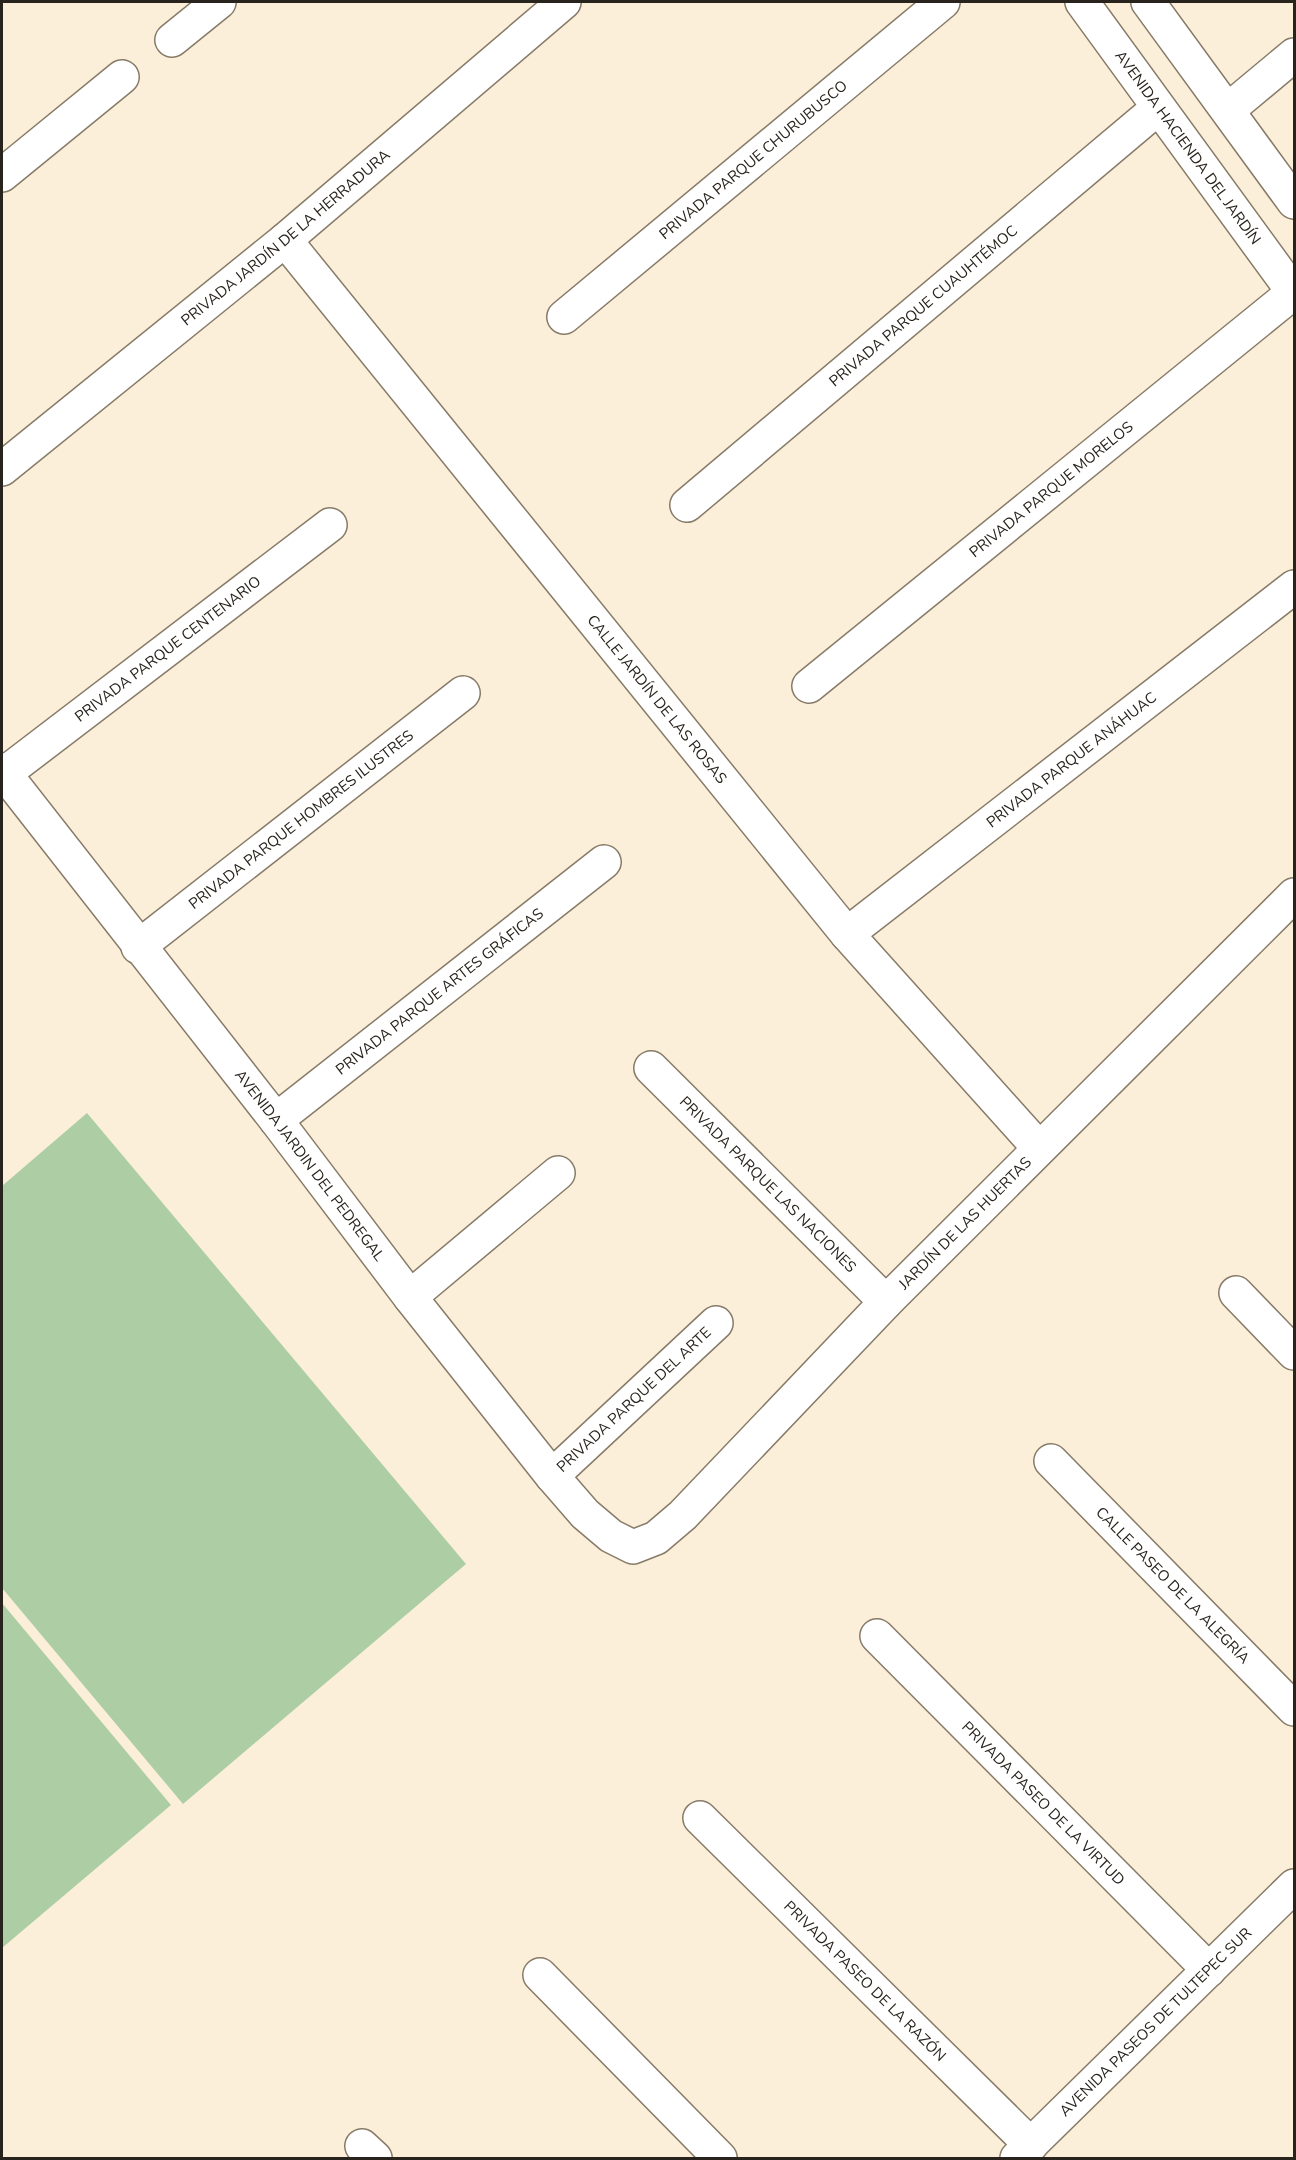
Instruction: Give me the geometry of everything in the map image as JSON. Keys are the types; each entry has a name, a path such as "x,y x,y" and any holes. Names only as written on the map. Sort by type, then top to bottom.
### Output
{"street":[{"path":"172,40 219,2"},
{"name":"PRIVADA JARDÍN DE LA HERRADURA","path":"2,469 285,240 564,2"},
{"name":"PRIVADA PARQUE CHURUBUSCO","path":"564,317 943,2"},
{"name":"AVENIDA HACIENDA DEL JARDÍN","path":"1082,2 1294,292"},
{"path":"1148,2 1294,201"},
{"path":"1228,110 1294,55"},
{"path":"2,175 122,77"},
{"name":"PRIVADA PARQUE CUAUHTÉMOC","path":"687,505 1158,108"},
{"name":"CALLE JARDÍN DE LAS ROSAS","path":"285,240 847,934 1039,1148"},
{"name":"PRIVADA PARQUE MORELOS","path":"809,686 1294,292"},
{"name":"PRIVADA PARQUE CENTENARIO","path":"3,772 330,525"},
{"name":"PRIVADA PARQUE ANÁHUAC","path":"847,934 1294,587"},
{"name":"PRIVADA PARQUE HOMBRES ILUSTRES","path":"138,947 464,693"},
{"name":"AVENIDA JARDIN DEL PEDREGAL","path":"3,772 276,1120 410,1297 552,1476 585,1514 610,1536 633,1546"},
{"name":"PRIVADA PARQUE ARTES GRÁFICAS","path":"276,1120 604,862"},
{"name":"JARDÍN DE LAS HUERTAS","path":"633,1546 656,1539 683,1515 886,1302 1294,895"},
{"name":"PRIVADA PARQUE LAS NACIONES","path":"651,1068 886,1302"},
{"path":"410,1297 558,1173"},
{"path":"1236,1293 1294,1353"},
{"name":"PRIVADA PARQUE DEL ARTE","path":"552,1476 716,1323"},
{"name":"CALLE PASEO DE LA ALEGRÍA","path":"1051,1461 1294,1709"},
{"name":"PRIVADA PASEO DE LA VIRTUD","path":"877,1636 1209,1970"},
{"name":"PRIVADA PASEO DE LA RAZÓN","path":"700,1818 1024,2152"},
{"name":"AVENIDA PASEOS DE TULTEPEC SUR","path":"1024,2152 1294,1886"},
{"path":"540,1975 720,2158"}],"green space":[{"path":"87,1113 466,1564 183,1804 2,1588 2,1186"},
{"path":"2,1603 171,1805 2,1948"}]}
